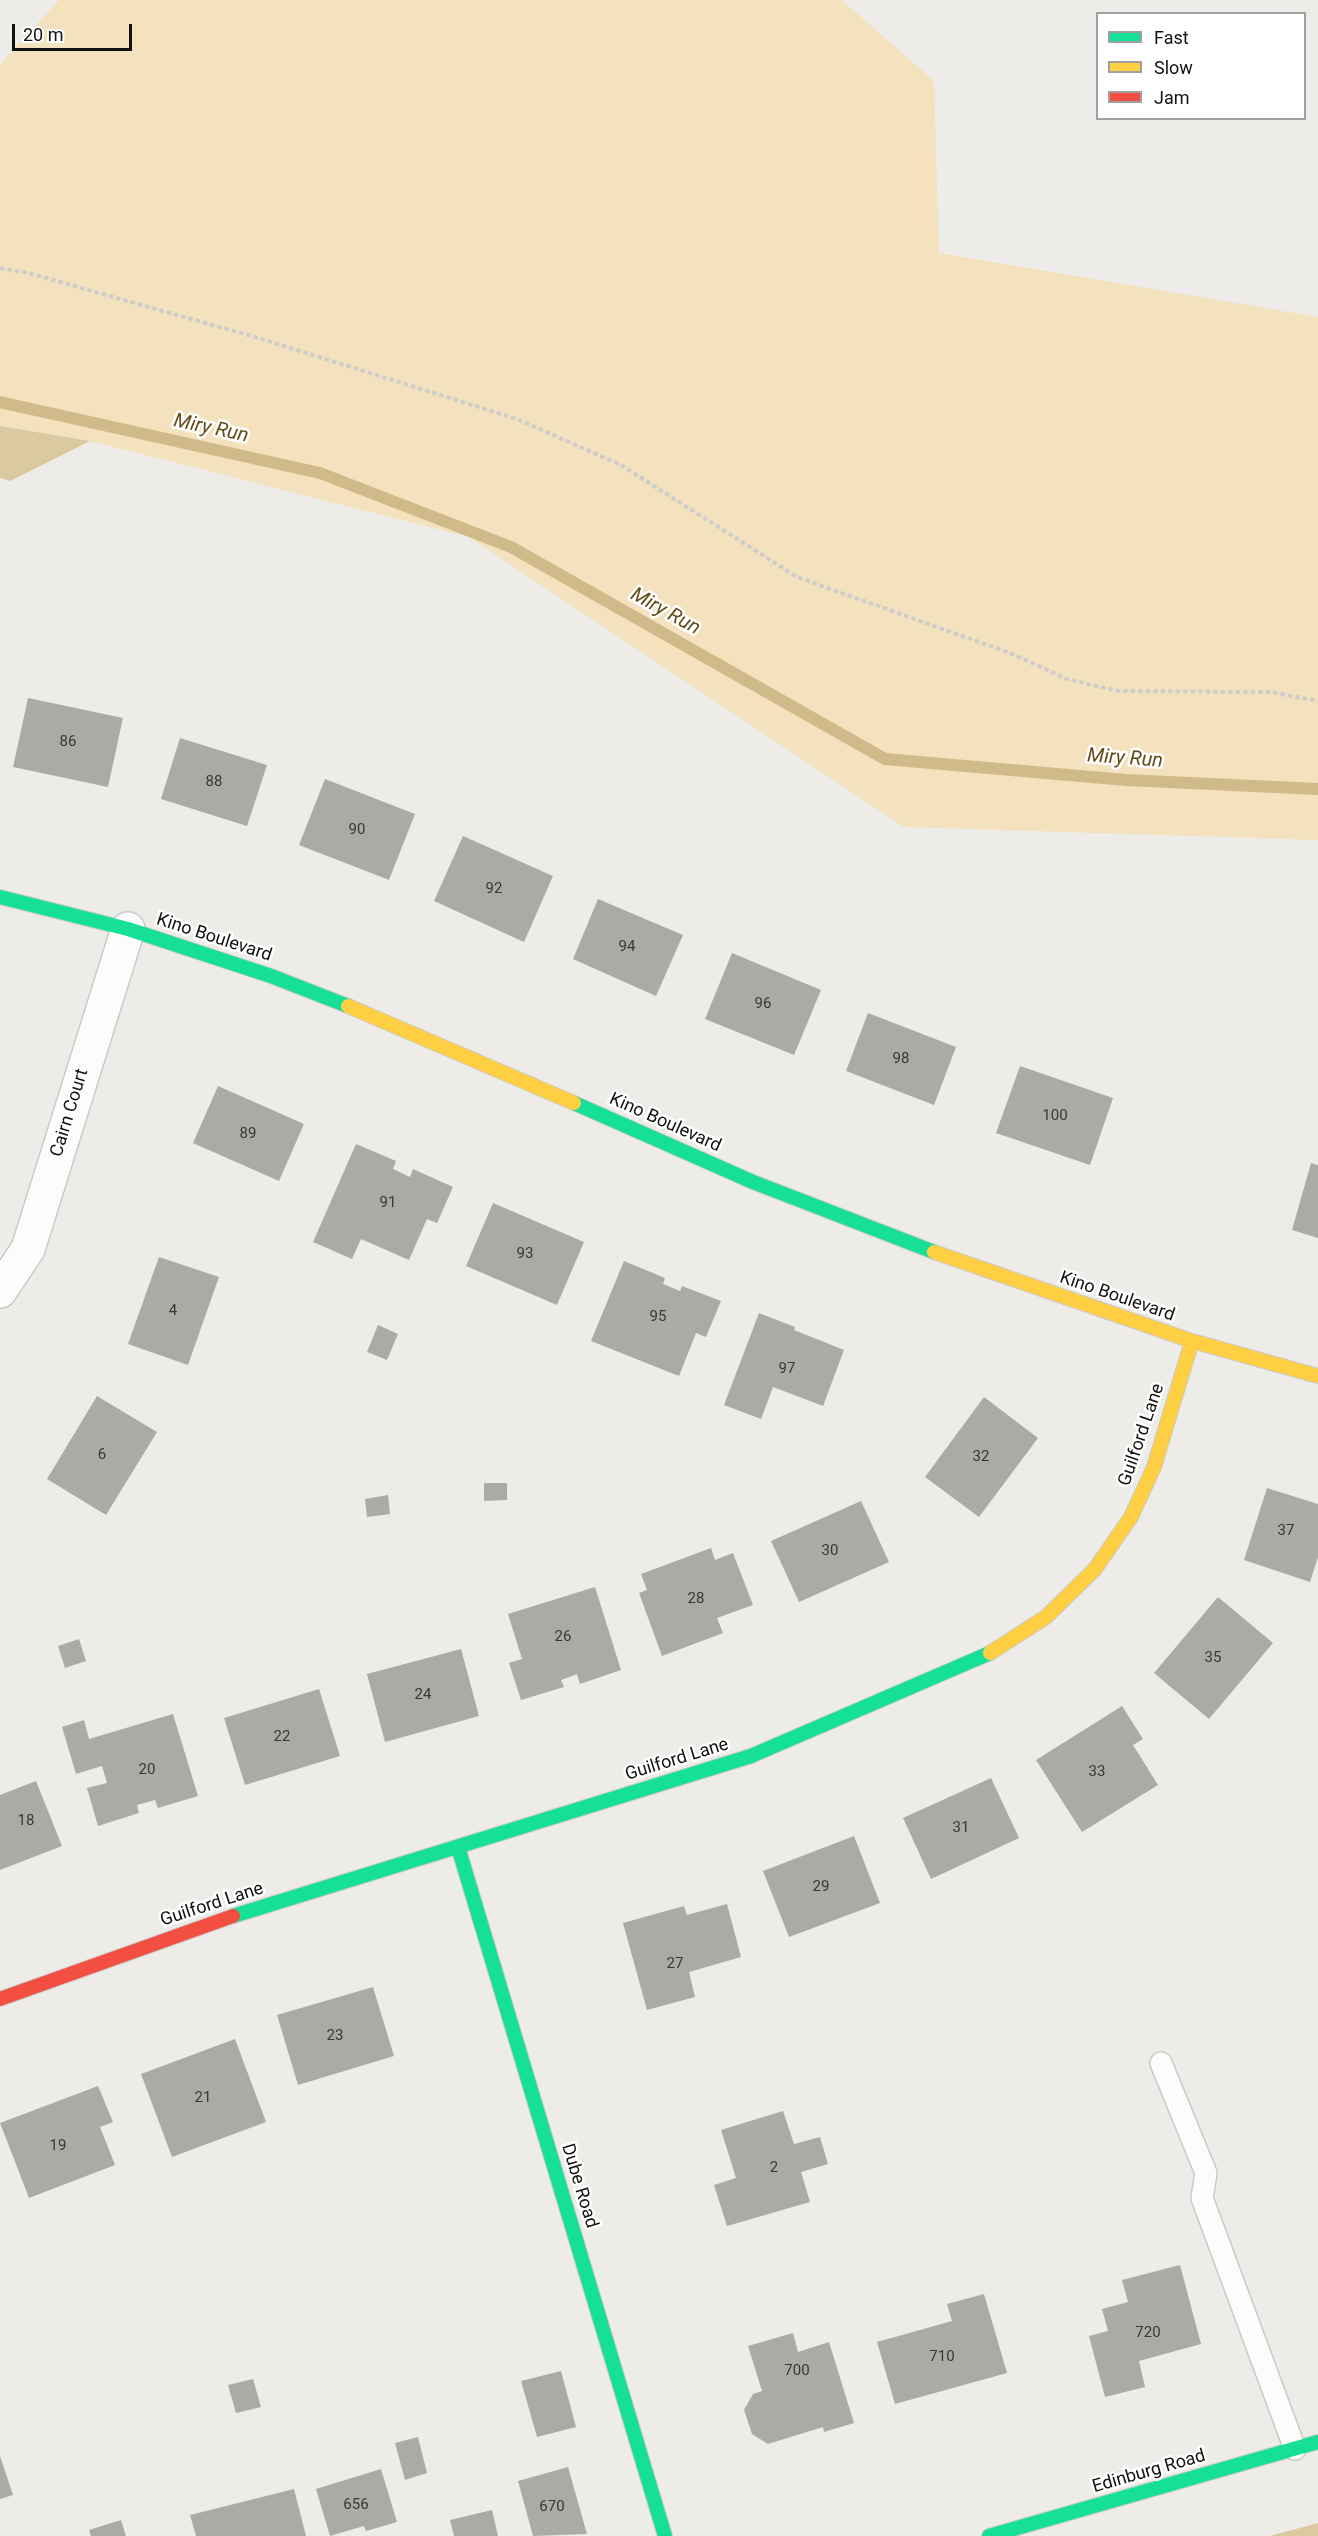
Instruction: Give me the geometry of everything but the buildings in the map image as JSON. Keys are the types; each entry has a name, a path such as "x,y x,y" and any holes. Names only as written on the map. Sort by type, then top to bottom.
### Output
{"street":[{"name":"Kino Boulevard","path":"0,897 128,929 272,976 387,1021 753,1182 963,1264 1192,1341 1318,1376"},
{"name":"Cairn Court","path":"0,1291 27,1250 128,929"},
{"name":"Guilford Lane","path":"0,1999 205,1924 751,1756 985,1656 1047,1617 1095,1569 1131,1517 1154,1467 1192,1341"},
{"name":"Dube Road","path":"458,1846 665,2536"},
{"name":"Edinburg Road","path":"989,2536 1318,2442"}],"lane":[{"path":"1161,2062 1206,2173 1202,2198 1295,2449"}],"path":[{"path":"0,268 28,273 255,337 517,419 621,465 797,577 1010,653 1067,679 1118,691 1270,692 1318,701"}],"shaded area":[{"path":"59,0 842,0 934,81 939,253 1318,317 1318,840 904,827 469,537 90,441 0,426 0,65"},
{"path":"0,426 90,441 10,481 0,478"},
{"path":"1318,2523 1318,2536 1270,2536"}],"waterway":[{"name":"Miry Run","path":"0,402 320,473 511,547 885,759 1126,780 1318,789"}],"traffic: fast":[{"path":"0,897 128,929 271,976 348,1006"},
{"path":"574,1103 753,1182 934,1252"},
{"path":"233,1916 751,1756 990,1653"},
{"path":"458,1847 665,2536"},
{"path":"989,2536 1318,2442"}],"traffic: slow":[{"path":"348,1006 574,1103"},
{"path":"934,1252 1192,1341 1318,1376"},
{"path":"990,1653 1046,1617 1095,1569 1131,1517 1154,1467 1192,1341"}],"traffic: jam":[{"path":"0,1999 233,1916"}]}
